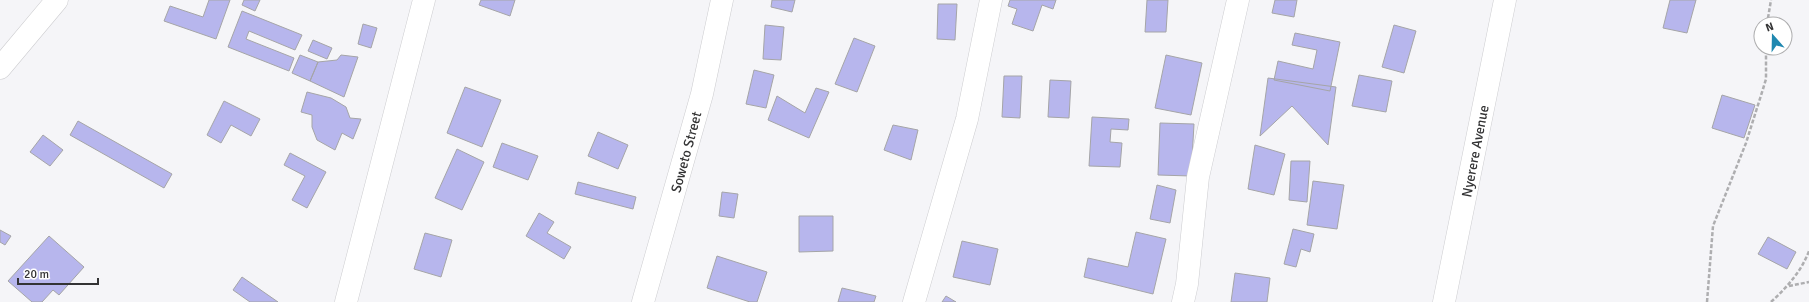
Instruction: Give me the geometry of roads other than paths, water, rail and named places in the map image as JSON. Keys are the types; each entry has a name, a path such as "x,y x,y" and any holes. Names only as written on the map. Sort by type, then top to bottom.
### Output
{"street":[{"path":"0,68 57,0"},
{"path":"346,302 424,0"},
{"name":"Soweto Street","path":"643,302 702,94 722,0"},
{"path":"914,302 967,119 991,0"},
{"path":"1183,302 1187,284 1198,177 1238,0"},
{"name":"Nyerere Avenue","path":"1444,302 1505,0"}]}
